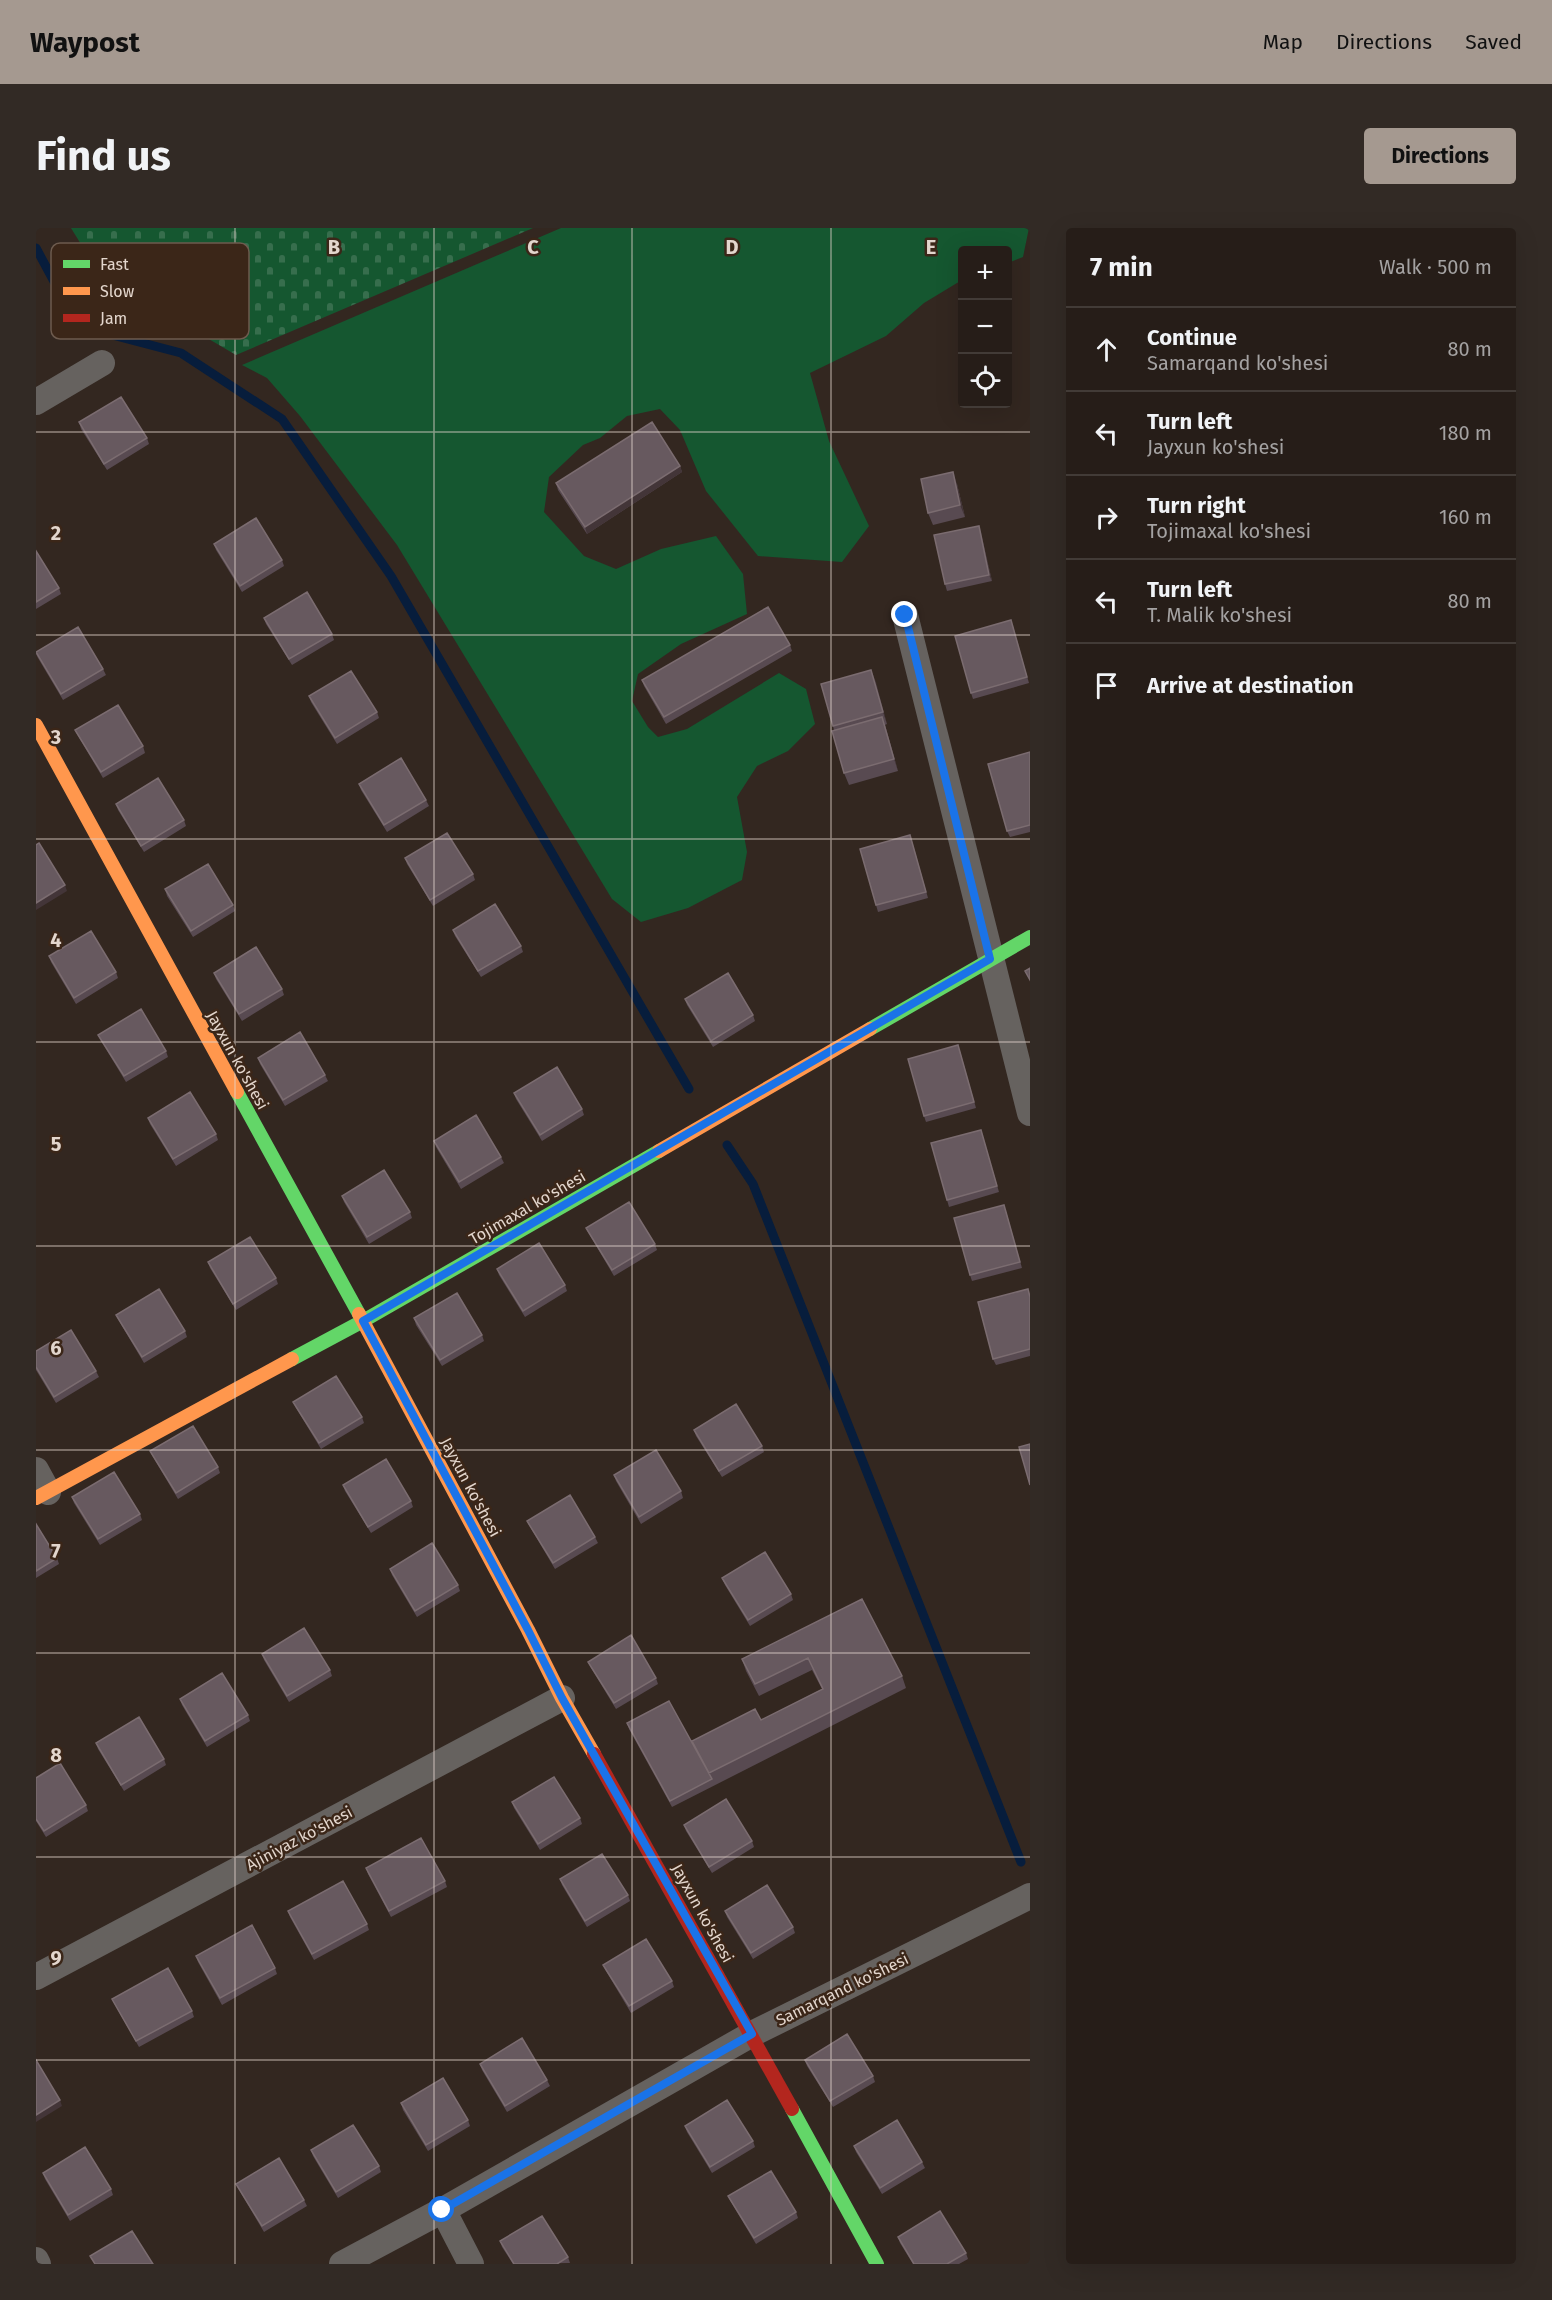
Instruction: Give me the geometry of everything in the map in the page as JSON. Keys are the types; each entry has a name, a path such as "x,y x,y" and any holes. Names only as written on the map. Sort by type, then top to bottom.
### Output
{"street":[{"path":"36,402 102,363"},
{"path":"905,615 1030,1113"},
{"name":"Jayxun ko'shesi","path":"36,725 363,1321 523,1619 562,1698 752,2034 877,2264"},
{"name":"Tojimaxal ko'shesi","path":"40,1487 363,1321 1030,937"},
{"name":"Ajiniyaz ko'shesi","path":"36,1977 562,1698"},
{"name":"Samarqand ko'shesi","path":"342,2264 442,2210 752,2034 1030,1896"},
{"path":"442,2210 471,2264"},
{"path":"36,2260 38,2264"}],"green space":[{"path":"71,228 533,228 236,355 209,339 249,339 249,243 80,243"},
{"path":"561,228 1029,228 1023,257 1012,261 1012,246 958,246 958,282 924,303 886,336 810,373 829,441 869,526 842,562 758,556 706,491 680,430 660,409 627,416 600,438 583,445 549,477 544,512 584,556 616,569 661,549 716,536 743,574 747,614 681,644 638,674 632,701 648,727 658,737 687,729 779,673 806,689 815,724 788,751 757,766 737,797 747,852 742,880 688,908 641,922 612,899 397,545 300,416 267,378 242,365"}],"building":[{"path":"121,397 147,438 104,464 79,422"},
{"path":"652,422 680,466 585,527 556,483"},
{"path":"953,472 960,505 928,513 921,479"},
{"path":"256,518 282,560 240,586 214,544"},
{"path":"979,526 989,575 945,584 934,535"},
{"path":"36,551 59,588 36,602"},
{"path":"307,592 332,634 289,659 264,618"},
{"path":"768,607 790,645 664,717 642,680"},
{"path":"1011,620 1027,677 971,693 955,636"},
{"path":"78,627 103,669 61,694 36,652"},
{"path":"871,670 883,712 833,726 821,684"},
{"path":"351,671 377,712 335,738 309,696"},
{"path":"118,705 143,746 101,772 75,730"},
{"path":"882,717 894,759 844,773 832,731"},
{"path":"1030,752 1030,825 1007,831 988,764"},
{"path":"401,758 426,800 384,825 359,784"},
{"path":"158,778 184,820 141,846 116,804"},
{"path":"447,833 473,874 430,900 405,858"},
{"path":"910,835 926,892 876,905 860,849"},
{"path":"39,843 65,885 36,903 36,845"},
{"path":"208,864 233,905 191,931 165,889"},
{"path":"495,904 521,946 478,971 453,930"},
{"path":"91,931 116,972 74,998 49,956"},
{"path":"256,947 282,989 239,1014 214,973"},
{"path":"1030,968 1030,980 1025,971"},
{"path":"728,973 753,1015 711,1041 685,999"},
{"path":"141,1009 166,1051 124,1076 98,1035"},
{"path":"300,1032 325,1075 283,1100 258,1058"},
{"path":"958,1045 974,1102 924,1116 908,1059"},
{"path":"557,1067 582,1109 540,1135 514,1093"},
{"path":"190,1092 216,1134 173,1159 148,1118"},
{"path":"476,1115 501,1157 459,1182 434,1141"},
{"path":"981,1130 997,1186 947,1200 931,1143"},
{"path":"384,1170 410,1212 367,1237 342,1196"},
{"path":"629,1202 655,1244 612,1270 586,1228"},
{"path":"1004,1205 1020,1262 970,1275 954,1218"},
{"path":"250,1237 276,1278 233,1304 208,1262"},
{"path":"539,1243 565,1285 523,1311 497,1269"},
{"path":"159,1289 185,1331 142,1357 116,1315"},
{"path":"1028,1289 1030,1349 993,1359 978,1302"},
{"path":"457,1293 482,1335 440,1360 414,1318"},
{"path":"71,1330 96,1371 54,1397 36,1367 36,1351"},
{"path":"336,1376 362,1417 319,1443 293,1402"},
{"path":"736,1404 762,1446 719,1471 694,1430"},
{"path":"193,1426 218,1467 176,1493 150,1451"},
{"path":"1030,1444 1030,1485 1019,1447"},
{"path":"656,1450 681,1491 639,1517 614,1475"},
{"path":"386,1459 411,1501 368,1527 343,1485"},
{"path":"114,1472 140,1514 98,1539 72,1497"},
{"path":"570,1495 595,1537 553,1563 527,1521"},
{"path":"36,1524 57,1558 36,1571"},
{"path":"432,1543 458,1585 415,1611 390,1569"},
{"path":"765,1552 791,1594 748,1620 722,1578"},
{"path":"862,1599 902,1676 709,1773 692,1741 755,1709 761,1720 823,1689 808,1658 755,1684 742,1659"},
{"path":"304,1628 330,1670 287,1696 262,1654"},
{"path":"631,1635 656,1678 614,1703 588,1662"},
{"path":"222,1673 248,1715 205,1741 180,1699"},
{"path":"669,1701 712,1779 670,1801 627,1723"},
{"path":"139,1717 164,1759 121,1785 96,1743"},
{"path":"60,1763 86,1805 44,1831 36,1819 36,1778"},
{"path":"554,1777 580,1818 538,1844 512,1802"},
{"path":"726,1799 752,1841 709,1867 684,1825"},
{"path":"421,1838 445,1881 389,1911 366,1868"},
{"path":"602,1854 628,1895 585,1921 560,1879"},
{"path":"343,1881 367,1924 312,1954 288,1911"},
{"path":"767,1885 793,1927 751,1953 725,1911"},
{"path":"252,1925 275,1968 220,1998 196,1956"},
{"path":"646,1939 672,1981 629,2006 603,1965"},
{"path":"168,1968 192,2011 136,2041 112,1999"},
{"path":"847,2034 873,2076 830,2101 805,2060"},
{"path":"522,2038 547,2080 505,2106 480,2064"},
{"path":"36,2060 60,2100 36,2115"},
{"path":"443,2078 468,2120 426,2145 401,2103"},
{"path":"727,2100 753,2141 710,2167 685,2126"},
{"path":"897,2120 922,2162 880,2188 854,2146"},
{"path":"353,2125 379,2166 336,2192 311,2150"},
{"path":"85,2147 111,2189 68,2215 43,2173"},
{"path":"279,2158 304,2200 262,2226 236,2184"},
{"path":"771,2171 796,2212 754,2238 728,2196"},
{"path":"940,2211 966,2253 947,2264 914,2264 898,2237"},
{"path":"542,2216 568,2257 557,2264 514,2264 500,2241"},
{"path":"132,2231 153,2264 95,2264 90,2256"}],"waterway":[{"path":"36,248 51,276"},
{"path":"128,339 181,353 282,419 391,576 689,1089"},
{"path":"727,1145 753,1184 1021,1862"}],"traffic: fast":[{"path":"870,1029 1030,937"},
{"path":"237,1092 359,1314"},
{"path":"292,1359 363,1321 659,1151"},
{"path":"792,2109 877,2264"}],"traffic: slow":[{"path":"36,725 237,1092"},
{"path":"659,1151 870,1029"},
{"path":"359,1314 562,1698 594,1754"},
{"path":"36,1498 292,1359"}],"traffic: jam":[{"path":"594,1754 792,2109"}],"route":[{"path":"442,2210 752,2034 562,1698 363,1321 990,959 905,615"}]}
